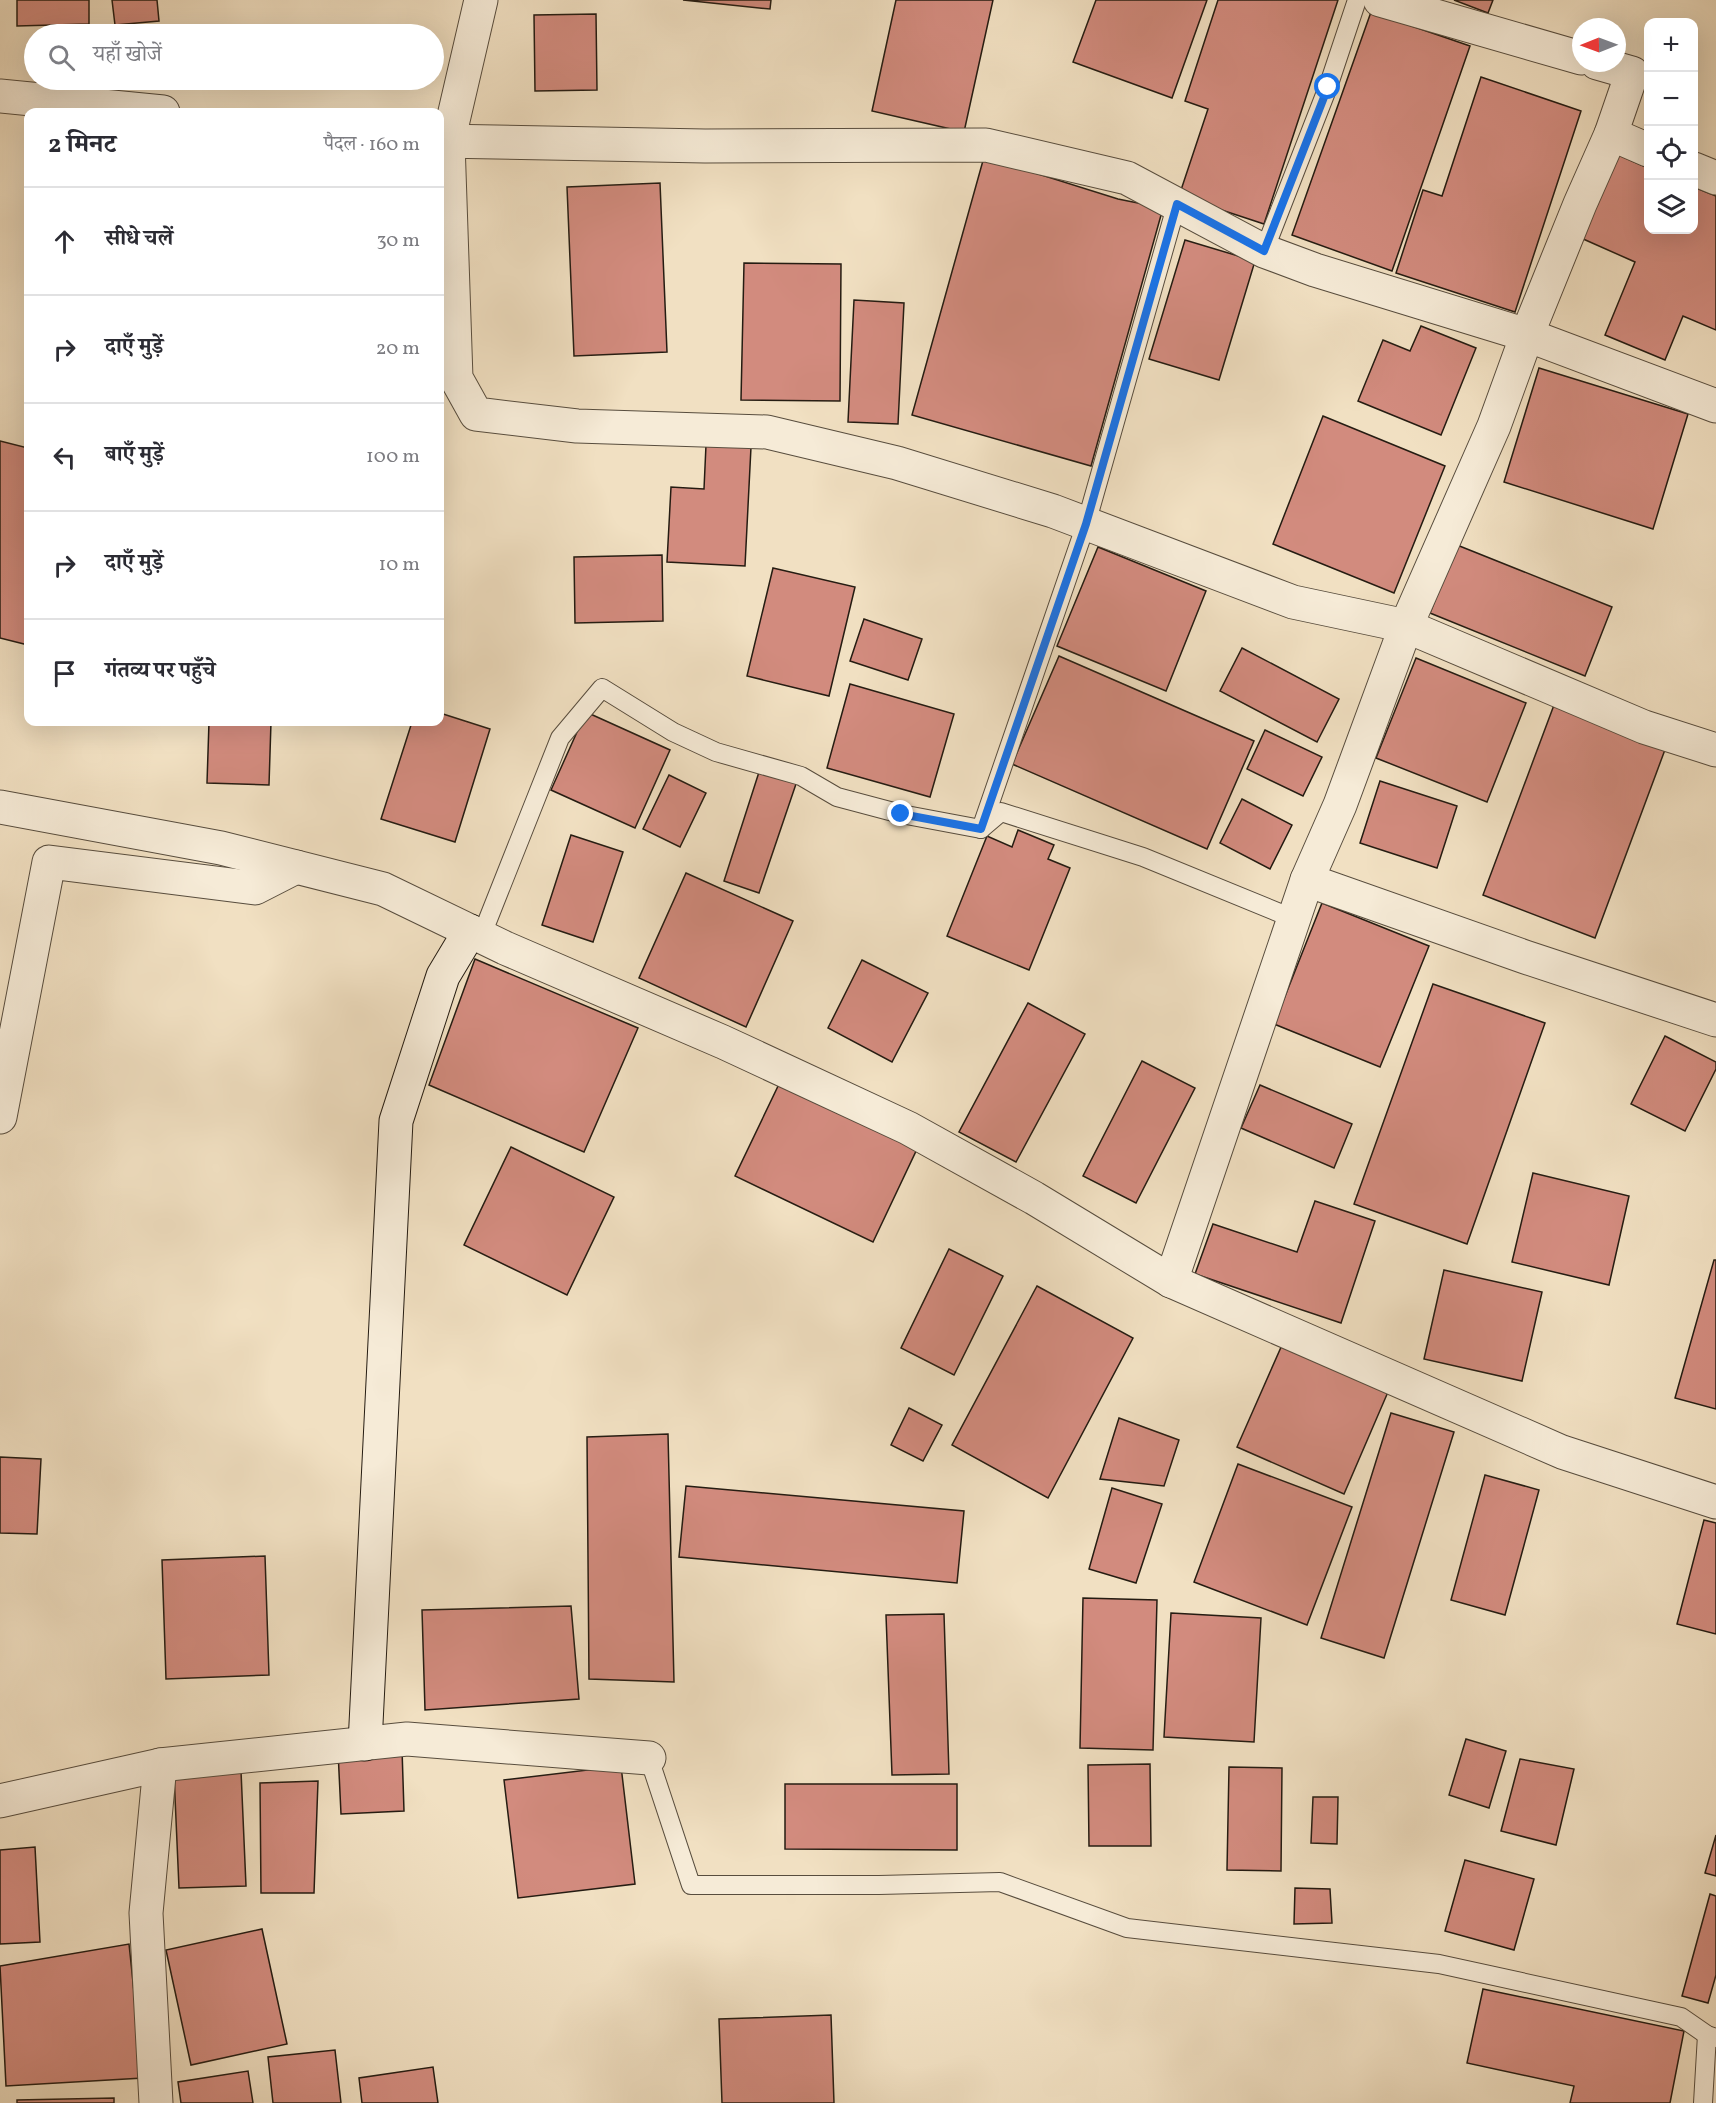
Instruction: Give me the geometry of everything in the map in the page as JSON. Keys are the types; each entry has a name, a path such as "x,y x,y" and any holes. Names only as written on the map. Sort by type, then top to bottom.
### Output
{"street":[{"path":"481,0 444,141 456,378 476,414 577,426 767,432 897,463 1053,511 1293,602 1406,626 1644,728 1716,750"},
{"path":"1380,0 1572,55"},
{"path":"1171,1281 1306,880 1340,805 1406,626 1494,426 1527,335 1611,134 1632,73 1626,71"},
{"path":"0,96 122,108"},
{"path":"1611,134 1644,148"},
{"path":"444,141 705,146 986,145 1127,178 1264,251 1315,270 1527,335 1716,406"},
{"path":"1698,171 1716,178"},
{"path":"0,807 221,849 383,889 476,934 723,1042 908,1128 1034,1198 1171,1281 1562,1452 1716,1502"},
{"path":"0,1117 50,862 255,888 296,867"},
{"path":"1306,880 1524,957 1716,1020"},
{"path":"365,1744 396,1121 443,976 476,934"},
{"path":"0,1801 160,1765 406,1739 649,1758"},
{"path":"156,2103 146,1913 160,1765"}],"lane":[{"path":"1264,251 1328,87 1357,0"},
{"path":"981,829 1086,524 1177,204"},
{"path":"476,934 560,738 602,688 674,732 716,752 801,776 837,797 901,814 981,829"},
{"path":"981,829 1001,812 1143,857 1293,918"},
{"path":"649,1758 692,1885 879,1885 1000,1882 1127,1928 1439,1964 1681,2018 1711,2036 1702,2103"}],"building":[{"path":"17,0 89,0 89,24 24,24 17,26"},
{"path":"112,0 157,0 159,21 115,24"},
{"path":"683,0 771,0 770,9"},
{"path":"896,0 993,0 964,132 872,111"},
{"path":"1096,0 1207,0 1172,98 1073,62"},
{"path":"1218,0 1338,0 1264,224 1179,196 1208,109 1185,101"},
{"path":"1454,0 1493,0 1488,13"},
{"path":"1371,12 1470,46 1392,271 1292,235"},
{"path":"596,14 597,90 535,91 534,15"},
{"path":"1481,77 1581,111 1515,312 1396,273 1423,190 1442,196"},
{"path":"1617,154 1644,166 1644,234 1698,234 1698,189 1716,196 1716,330 1683,316 1665,360 1605,335 1635,262 1581,238"},
{"path":"984,157 1118,199 1163,208 1091,466 912,415"},
{"path":"660,183 667,352 574,356 567,187"},
{"path":"1185,240 1255,261 1219,380 1149,359"},
{"path":"744,263 841,264 840,401 741,400"},
{"path":"854,300 904,303 898,424 848,422"},
{"path":"1421,326 1476,348 1441,435 1358,401 1383,340 1410,351"},
{"path":"1539,368 1688,414 1653,529 1504,482"},
{"path":"1323,416 1445,466 1394,593 1273,544"},
{"path":"0,441 24,447 24,644 0,638"},
{"path":"706,445 751,447 745,566 667,562 671,487 704,489"},
{"path":"1457,545 1612,607 1585,676 1430,613"},
{"path":"1098,547 1206,591 1166,691 1057,646"},
{"path":"662,555 663,621 575,623 574,557"},
{"path":"773,568 855,587 829,696 747,676"},
{"path":"864,619 922,639 908,680 850,661"},
{"path":"1242,648 1339,699 1317,742 1220,691"},
{"path":"1059,656 1254,741 1207,849 1012,764"},
{"path":"1416,658 1526,703 1487,802 1376,758"},
{"path":"850,684 954,714 930,797 827,768"},
{"path":"1554,705 1666,747 1595,938 1483,895"},
{"path":"586,712 670,750 635,828 551,790"},
{"path":"444,714 490,729 455,842 381,819 411,726 444,726"},
{"path":"209,726 271,726 269,785 207,783"},
{"path":"1265,730 1322,757 1303,796 1247,769"},
{"path":"760,769 797,781 759,893 724,881"},
{"path":"669,775 706,793 680,847 643,829"},
{"path":"1380,781 1457,806 1437,868 1360,843"},
{"path":"1242,799 1292,825 1270,869 1220,843"},
{"path":"1018,830 1054,845 1048,859 1070,868 1029,970 947,936 987,836 1012,847"},
{"path":"571,835 623,852 593,942 542,925"},
{"path":"686,873 793,921 746,1027 639,978"},
{"path":"1322,903 1429,946 1380,1067 1274,1024"},
{"path":"475,959 638,1028 584,1152 429,1085"},
{"path":"862,960 928,993 892,1062 828,1028"},
{"path":"1433,984 1545,1023 1467,1244 1354,1204"},
{"path":"1028,1003 1085,1034 1016,1162 959,1132"},
{"path":"1665,1036 1716,1062 1716,1069 1685,1131 1631,1104"},
{"path":"1142,1061 1195,1088 1136,1203 1083,1176"},
{"path":"780,1082 917,1149 873,1242 735,1176"},
{"path":"1260,1085 1352,1124 1334,1168 1241,1128"},
{"path":"511,1147 614,1197 567,1295 464,1245"},
{"path":"1533,1173 1629,1196 1609,1285 1512,1262"},
{"path":"1315,1201 1375,1221 1341,1323 1195,1274 1213,1224 1297,1252"},
{"path":"949,1249 1003,1276 954,1375 901,1348"},
{"path":"1714,1260 1716,1260 1716,1409 1675,1398"},
{"path":"1444,1270 1542,1292 1522,1381 1424,1359"},
{"path":"1037,1286 1133,1338 1048,1498 952,1445"},
{"path":"1282,1345 1388,1392 1344,1494 1237,1447"},
{"path":"909,1408 942,1425 923,1461 891,1445"},
{"path":"1391,1413 1454,1432 1384,1658 1321,1638"},
{"path":"1119,1418 1179,1440 1164,1486 1100,1479"},
{"path":"668,1434 674,1682 589,1679 587,1437"},
{"path":"0,1457 41,1459 37,1534 0,1533"},
{"path":"1238,1464 1352,1507 1307,1625 1194,1582"},
{"path":"1485,1475 1539,1490 1505,1615 1451,1600"},
{"path":"686,1486 964,1511 957,1583 679,1557"},
{"path":"1112,1488 1162,1504 1136,1583 1089,1569"},
{"path":"1704,1520 1716,1523 1716,1634 1677,1624"},
{"path":"265,1556 269,1675 166,1679 162,1560"},
{"path":"1083,1598 1157,1600 1153,1750 1080,1748"},
{"path":"571,1606 579,1699 425,1710 422,1610"},
{"path":"1171,1613 1261,1618 1254,1742 1164,1737"},
{"path":"944,1614 949,1774 892,1775 886,1615"},
{"path":"1466,1739 1506,1751 1489,1808 1449,1795"},
{"path":"402,1749 404,1811 341,1814 338,1751"},
{"path":"1520,1759 1574,1769 1556,1845 1501,1831"},
{"path":"1150,1764 1151,1846 1089,1846 1088,1765"},
{"path":"621,1766 635,1884 518,1898 504,1780"},
{"path":"1229,1767 1282,1768 1281,1871 1227,1870"},
{"path":"241,1771 246,1886 179,1888 174,1774"},
{"path":"318,1781 314,1893 261,1893 260,1783"},
{"path":"785,1784 957,1784 957,1850 785,1849"},
{"path":"1313,1797 1338,1797 1337,1844 1311,1843"},
{"path":"1716,1835 1716,1876 1705,1873"},
{"path":"35,1847 40,1942 0,1944 0,1850"},
{"path":"1465,1860 1534,1879 1514,1950 1445,1931"},
{"path":"1295,1888 1330,1889 1332,1923 1294,1924"},
{"path":"1710,1894 1716,1896 1716,1975 1708,2003 1682,1996"},
{"path":"262,1929 287,2044 191,2065 166,1950"},
{"path":"129,1944 143,2078 6,2086 0,1966"},
{"path":"1483,1989 1684,2031 1670,2103 1570,2103 1574,2086 1467,2063"},
{"path":"831,2015 834,2103 722,2103 719,2019"},
{"path":"335,2050 341,2103 273,2103 268,2057"},
{"path":"433,2067 438,2103 362,2103 359,2078"},
{"path":"248,2071 253,2103 181,2103 178,2082"},
{"path":"114,2098 114,2103 17,2103 17,2100"}],"route":[{"path":"901,814 981,829 1086,524 1177,204 1264,251 1328,87"}]}
